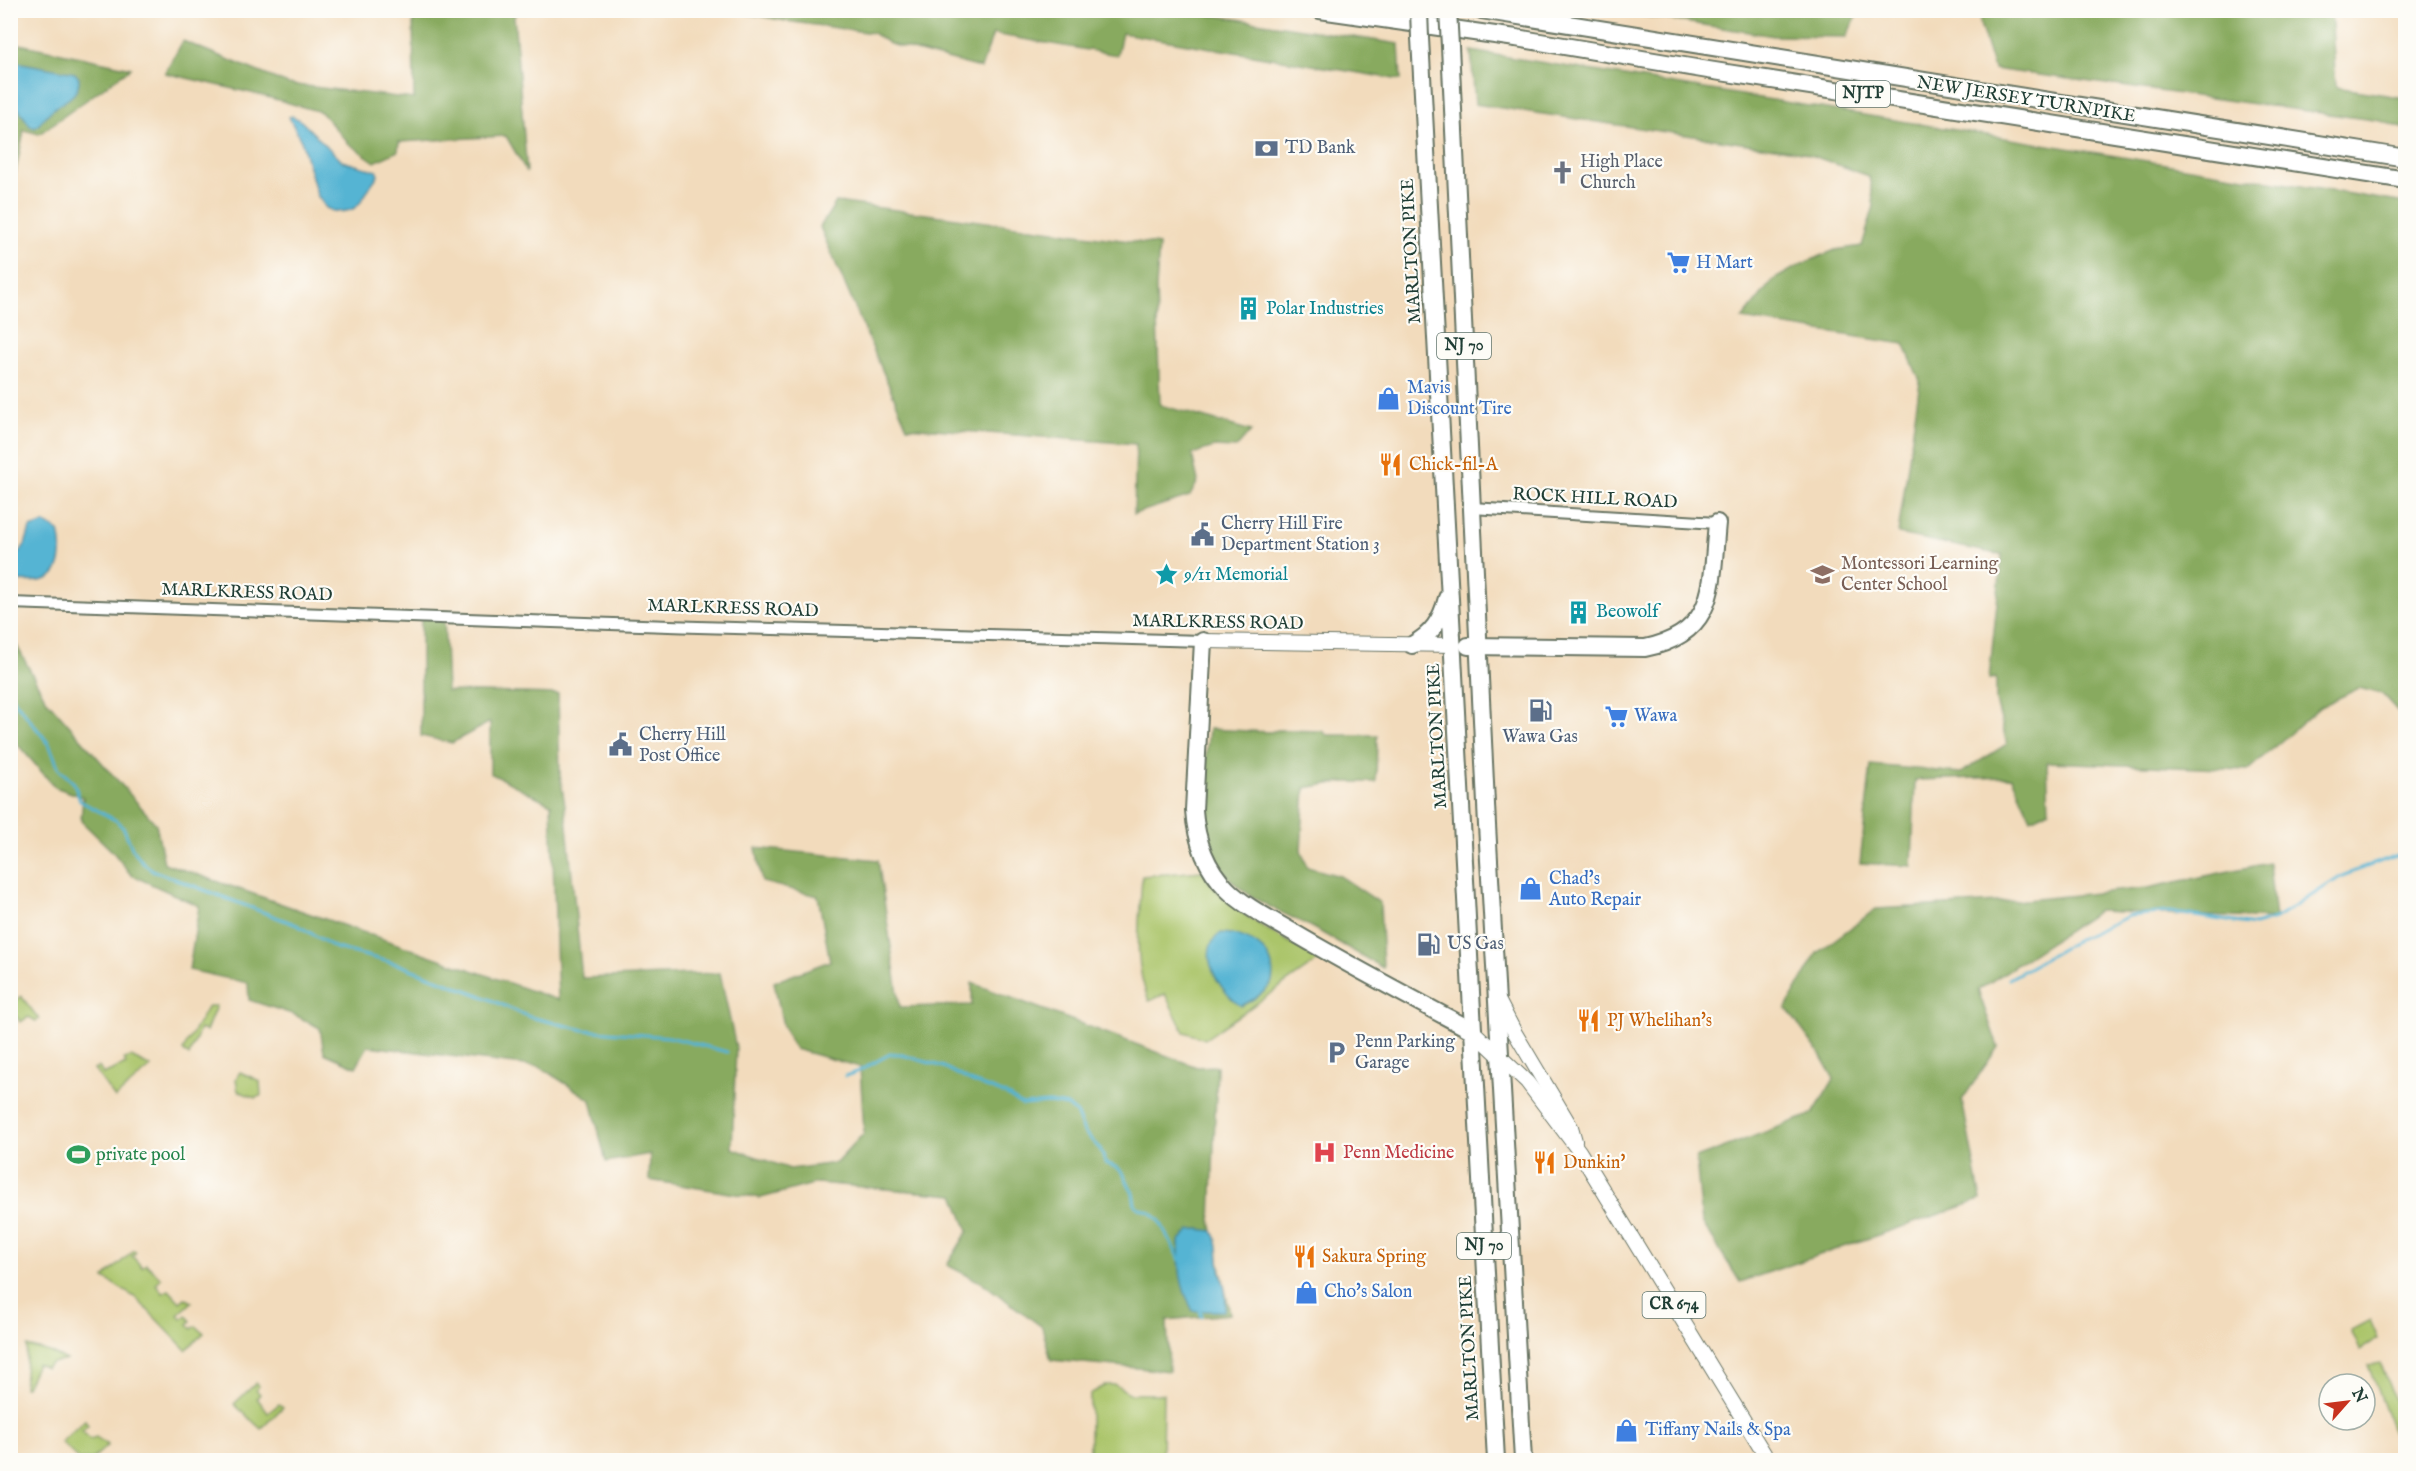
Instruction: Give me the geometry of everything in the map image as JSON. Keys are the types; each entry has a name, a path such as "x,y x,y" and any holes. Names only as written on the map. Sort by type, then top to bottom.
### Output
{"highway":[{"name":"NEW JERSEY TURNPIKE","path":"1320,10 1516,38 2406,180"},
{"name":"MARLTON PIKE","path":"1419,10 1496,1461"},
{"name":"NJ 70","path":"1448,10 1478,646 1523,1461"},
{"name":"NEW JERSEY TURNPIKE","path":"1481,10 2406,158"},
{"path":"1454,645 1645,648 1664,644 1694,625 1703,612 1709,596 1717,523"},
{"path":"1412,645 1437,626 1444,610 1450,582"},
{"path":"1203,641 1194,810 1196,834 1211,870 1227,889 1246,905 1473,1031"}],"main road":[{"name":"MARLKRESS ROAD","path":"1203,641 1454,645"},
{"name":"CR 674","path":"1497,998 1515,1033 1571,1127 1579,1151"},
{"name":"CR 674","path":"1473,1031 1527,1082 1579,1151 1694,1336 1768,1461"}],"street":[{"name":"ROCK HILL ROAD","path":"1472,508 1717,523"},
{"name":"MARLKRESS ROAD","path":"10,603 698,627 1203,641"}],"green space":[{"path":"1859,10 1846,37 1774,36 1613,11"},
{"path":"1981,10 2331,11 2336,87 2405,98 2405,129 2381,121 1994,69 1980,24"},
{"path":"413,11 520,11 514,16 527,172 506,136 399,142 398,151 375,162 348,143 321,112 165,73 183,41 288,84 414,99"},
{"path":"731,11 1185,11 1399,44 1401,80 1122,33 1117,55 993,34 981,68 890,44 873,33"},
{"path":"10,42 131,68 39,134 24,130 11,195"},
{"path":"1471,51 2405,203 2405,719 2382,694 2359,688 2320,707 2248,770 2047,762 2049,810 2031,819 2012,777 1915,780 1912,866 1860,863 1871,765 1961,773 2007,744 1996,701 1996,678 1989,679 2002,555 1898,534 1920,381 1904,344 1742,319 1773,280 1835,250 1862,246 1874,206 1869,176 1802,152 1475,104"},
{"path":"836,202 1159,245 1156,288 1160,405 1251,431 1236,448 1214,447 1192,454 1198,481 1190,496 1134,514 1136,444 907,427 820,227"},
{"path":"421,616 444,616 447,691 558,694 560,775 582,978 720,973 736,1048 732,1148 790,1169 836,1163 864,1133 860,1067 795,1049 783,1026 774,982 830,961 818,896 762,882 756,848 878,860 900,1007 972,1005 972,983 1197,1067 1217,1066 1211,1221 1230,1314 1167,1320 1169,1371 1051,1360 1042,1327 984,1284 947,1265 968,1231 954,1195 817,1183 761,1198 649,1180 650,1154 606,1162 591,1100 540,1067 368,1046 356,1067 324,1053 320,1028 295,1015 249,1000 248,983 189,970 199,906 131,875 113,852 81,821 83,797 55,787 11,737 10,633 45,698 156,824 164,863 558,1000 551,804 490,773 490,722 452,743 421,736"},
{"path":"1209,729 1270,732 1278,730 1322,731 1327,735 1377,735 1376,782 1341,782 1305,788 1301,850 1307,867 1340,876 1380,903 1383,968 1245,892 1220,867 1211,850 1203,818"},
{"path":"2269,863 2275,919 2098,911 1978,990 1998,1047 1962,1100 1981,1200 1740,1282 1702,1222 1696,1158 1813,1114 1834,1079 1818,1051 1786,1008 1817,953 1876,909 2016,901 2147,888"},
{"path":"1202,871 1212,886 1239,911 1319,960 1205,1039 1184,1032 1165,994 1149,1001 1140,971 1138,940 1142,876"},
{"path":"21,996 39,1019 36,1021 29,1017 20,1022 17,1017 11,1016 11,1004"},
{"path":"208,1006 216,1006 206,1031 200,1029 189,1056 183,1050"},
{"path":"131,1057 151,1067 115,1098 94,1069 99,1067 103,1074 126,1064 124,1059"},
{"path":"240,1072 260,1081 261,1096 255,1098 238,1091 236,1079"},
{"path":"134,1250 136,1252 132,1256 142,1267 146,1264 161,1278 156,1284 163,1293 169,1290 180,1302 185,1298 192,1302 178,1315 182,1319 186,1315 191,1321 188,1324 192,1329 196,1326 204,1333 186,1350 136,1298 104,1278"},
{"path":"2370,1320 2378,1339 2360,1350 2351,1330"},
{"path":"27,1346 66,1360 48,1365 46,1368 37,1364 24,1387"},
{"path":"2380,1363 2405,1426 2405,1459 2402,1457 2377,1389 2377,1372 2371,1372 2368,1365"},
{"path":"256,1383 259,1386 256,1390 260,1394 257,1398 268,1413 279,1404 283,1407 261,1429 234,1404"},
{"path":"1106,1385 1115,1385 1131,1394 1163,1394 1162,1460 1090,1460 1090,1394"},
{"path":"85,1420 88,1425 82,1431 90,1439 96,1437 108,1445 91,1460 79,1460 61,1442"}],"water":[{"path":"11,61 75,73 79,78 79,84 71,97 50,112 35,128 30,126 11,98"},
{"path":"289,117 300,120 342,161 377,171 378,176 357,206 343,212 326,208 317,195 302,143"},
{"path":"45,523 59,531 61,552 59,567 51,577 44,580 11,581 11,561 25,545 30,528"},
{"path":"1221,933 1237,935 1259,946 1269,958 1272,966 1271,984 1262,994 1241,1006 1218,982 1210,961 1213,941"},
{"path":"1190,1230 1213,1231 1215,1236 1225,1292 1224,1311 1193,1311 1182,1285 1179,1241"}],"waterway":[{"path":"10,695 49,744 59,769 74,783 80,801 117,821 143,863 154,871 297,925 336,948 397,964 530,1017 584,1030 669,1037 727,1052"},
{"path":"2009,979 2081,938 2129,916 2169,912 2254,925 2275,919 2342,876 2406,852"},
{"path":"845,1076 890,1054 899,1054 944,1067 970,1081 1005,1094 1022,1105 1049,1103 1068,1106 1076,1113 1084,1132 1100,1149 1106,1163 1123,1173 1133,1193 1135,1205 1150,1212 1159,1220 1180,1260"},
{"path":"1199,1307 1202,1317"}],"place":[{"name":"TD Bank","path":"1267,148"},
{"name":"High Place Church","path":"1562,172"},
{"name":"H Mart","path":"1678,263"},
{"name":"Polar Industries","path":"1248,309"},
{"name":"Mavis Discount Tire","path":"1389,398"},
{"name":"Chick-fil-A","path":"1391,465"},
{"name":"Cherry Hill Fire Department Station 3","path":"1203,534"},
{"name":"Montessori Learning Center School","path":"1823,574"},
{"name":"9/11 Memorial","path":"1166,575"},
{"name":"Beowolf","path":"1578,612"},
{"name":"Wawa Gas","path":"1540,711"},
{"name":"Wawa","path":"1616,716"},
{"name":"Cherry Hill Post Office","path":"621,745"},
{"name":"Chad's Auto Repair","path":"1531,889"},
{"name":"US Gas","path":"1429,944"},
{"name":"PJ Whelihan's","path":"1589,1021"},
{"name":"Penn Parking Garage","path":"1337,1052"},
{"name":"Penn Medicine","path":"1325,1153"},
{"name":"private pool","path":"78,1155"},
{"name":"Dunkin'","path":"1545,1163"},
{"name":"Sakura Spring","path":"1304,1257"},
{"name":"Cho's Salon","path":"1306,1292"},
{"name":"Tiffany Nails & Spa","path":"1627,1430"}]}
